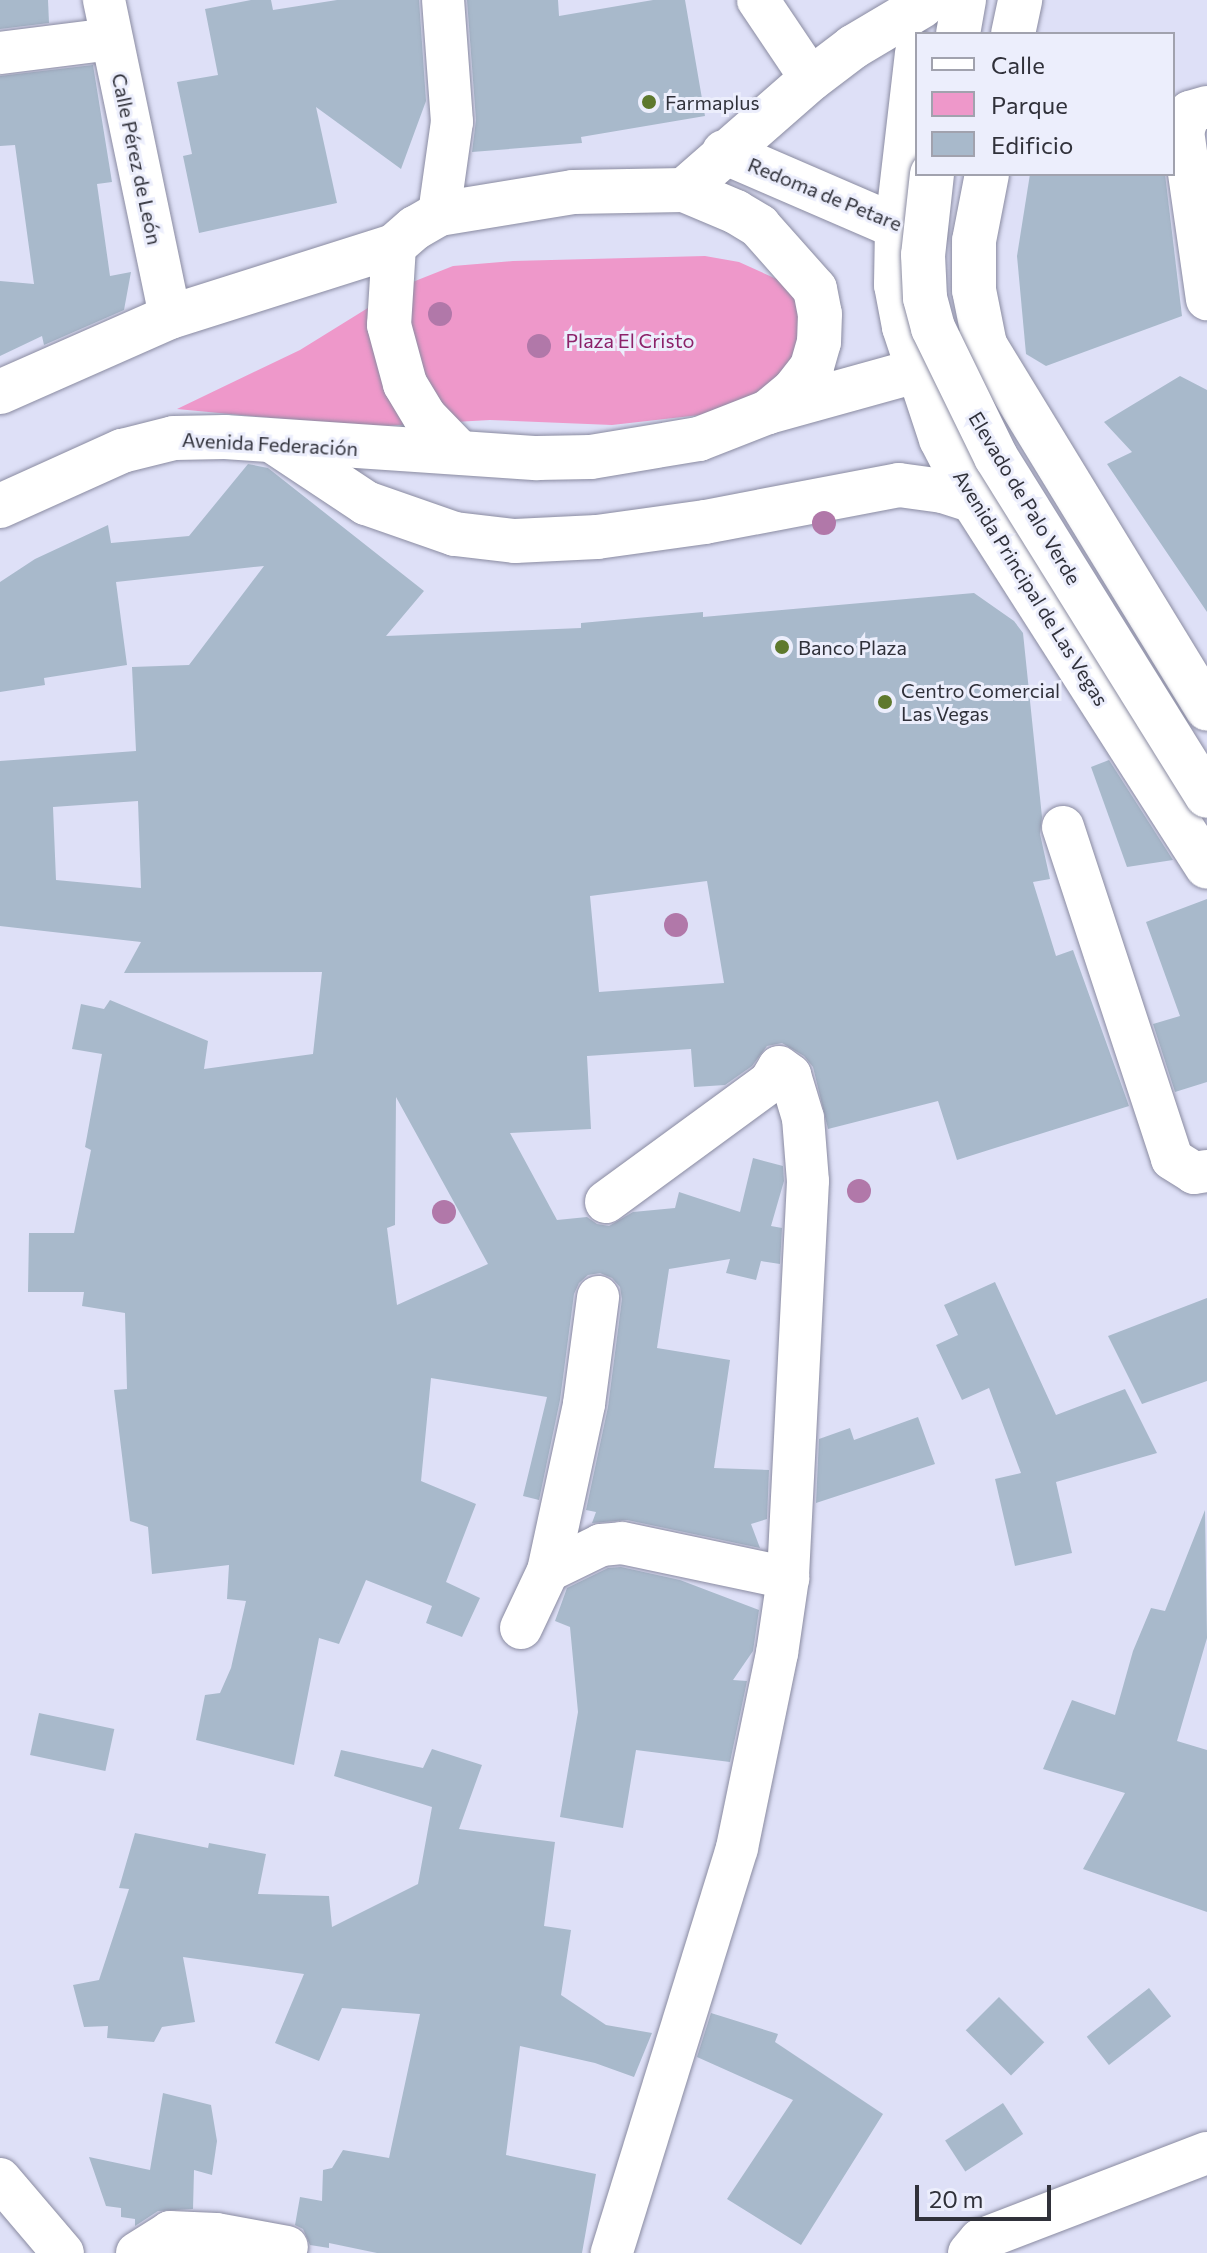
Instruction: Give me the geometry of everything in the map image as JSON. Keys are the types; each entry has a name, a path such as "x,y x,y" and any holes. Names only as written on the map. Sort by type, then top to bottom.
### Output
{"street":[{"path":"439,214 452,122 443,0"},
{"path":"758,0 811,79"},
{"path":"958,32 964,0"},
{"path":"1013,32 1020,0"},
{"name":"Redoma de Petare","path":"684,190 724,152 853,47 921,13"},
{"path":"0,53 108,20"},
{"name":"Calle Pérez de León","path":"108,20 170,317"},
{"name":"Avenida Principal de Las Vegas","path":"915,70 897,227 896,285 904,327 941,439 973,501 1207,867"},
{"path":"1198,110 1183,131 1207,299"},
{"name":"Redoma de Petare","path":"724,152 897,227 974,241"},
{"name":"Elevado de Palo Verde","path":"932,176 923,255 925,298 933,328 996,457 1207,796"},
{"path":"987,176 974,241 974,290 985,345 1207,708"},
{"path":"0,392 170,317 394,246 415,228 439,214 573,192 684,190 736,212 759,226 815,289 820,314 819,342 812,367 793,391 768,412"},
{"path":"394,246 389,325 405,384 425,417 458,451 537,458 591,457 699,439 768,412 919,370 985,345"},
{"name":"Avenida Federación","path":"0,506 122,451 174,438 225,437 277,444 458,451"},
{"path":"277,444 366,503 455,534 515,541 597,537 705,522 899,485 943,491 973,501"},
{"path":"1063,827 1172,1159 1194,1173 1207,1171"},
{"path":"606,1202 770,1082 779,1067 790,1075 803,1118 808,1181 788,1578 777,1653 737,1848 612,2253"},
{"path":"521,1628 548,1571 584,1404 598,1297"},
{"path":"548,1571 601,1545 622,1543 788,1578"},
{"path":"969,2253 980,2240 1207,2153"},
{"path":"0,2179 63,2253"},
{"path":"137,2253 170,2232 216,2234 287,2247"}],"green space":[{"name":"Plaza El Cristo","path":"705,256 739,262 781,281 803,305 809,339 757,400 700,415 612,425 490,420 365,427 177,409 300,350 405,285 453,266 513,261"}],"building":[{"path":"0,0 48,0 49,23 0,29"},
{"path":"251,0 271,0 273,10 337,0 419,0 426,101 401,169 316,107 337,203 199,233 183,156 192,154 177,82 218,75 205,9"},
{"path":"467,0 558,0 559,16 653,0 685,0 705,116 581,137 582,143 472,152 476,120"},
{"path":"93,65 112,182 97,184 110,276 131,272 124,310 44,345 42,336 0,356 0,281 34,284 15,145 0,146 0,76"},
{"path":"1030,176 1165,176 1182,316 1046,366 1026,354 1017,256"},
{"path":"1180,376 1207,390 1207,612 1107,464 1132,452 1104,422"},
{"path":"248,464 268,468 424,591 386,636 581,628 581,623 703,612 703,617 974,593 1014,621 1023,633 1042,817 1040,834 1050,879 1033,882 1056,956 1073,950 1129,1106 957,1160 938,1101 828,1129 813,1067 804,1056 782,1043 767,1046 752,1066 725,1085 694,1087 691,1049 587,1056 591,1129 510,1133 557,1220 587,1217 597,1224 609,1226 633,1212 675,1208 679,1192 740,1212 753,1158 783,1166 784,1181 771,1226 782,1228 780,1264 761,1261 756,1280 726,1273 730,1259 669,1269 657,1348 730,1360 714,1468 769,1470 767,1519 751,1524 760,1548 627,1520 592,1523 596,1512 586,1510 608,1407 622,1299 620,1287 612,1278 600,1273 588,1275 579,1283 574,1294 560,1400 539,1500 523,1496 547,1397 431,1378 421,1481 476,1504 446,1582 480,1598 462,1637 426,1623 432,1606 366,1580 339,1644 319,1638 294,1765 196,1740 205,1695 220,1693 231,1668 246,1601 227,1599 229,1565 152,1574 148,1527 130,1521 114,1390 127,1389 125,1313 82,1306 84,1292 28,1292 29,1233 74,1233 91,1150 85,1147 102,1054 72,1049 81,1004 104,1009 110,1000 208,1041 204,1069 313,1054 322,972 124,973 141,942 0,926 0,761 136,751 132,667 189,665 264,566 116,582 127,665 44,678 45,685 0,692 0,582 35,559 108,525 111,543 189,536","holes":["138,801 141,888 56,880 53,807","707,881 724,983 599,992 590,896","396,1097 488,1264 397,1305 387,1228 395,1225"]},
{"path":"1109,760 1173,860 1127,867 1091,767"},
{"path":"1207,899 1207,1082 1175,1092 1153,1024 1180,1016 1146,922"},
{"path":"995,1282 1056,1415 1125,1389 1157,1453 1056,1482 1072,1553 1015,1566 995,1479 1021,1473 989,1388 962,1400 936,1345 958,1335 944,1305"},
{"path":"1207,1298 1207,1381 1142,1404 1108,1336"},
{"path":"918,1417 935,1464 816,1503 819,1439 850,1428 854,1440"},
{"path":"1205,1510 1207,1638 1177,1741 1207,1750 1207,1912 1083,1869 1125,1793 1043,1769 1072,1700 1115,1715 1133,1651 1151,1608 1165,1611"},
{"path":"621,1567 680,1580 759,1610 753,1651 733,1680 747,1681 730,1762 636,1750 623,1828 560,1817 578,1712 570,1627 555,1621 567,1588 608,1568"},
{"path":"39,1713 114,1729 105,1771 30,1755"},
{"path":"432,1749 482,1765 459,1829 555,1842 544,1926 571,1930 561,1995 606,2025 652,2033 634,2077 595,2063 520,2046 506,2155 596,2174 582,2253 377,2253 329,2243 329,2248 310,2245 303,2229 295,2225 300,2197 322,2201 323,2170 332,2168 343,2150 389,2158 420,2014 342,2008 319,2061 275,2043 304,1974 183,1957 195,2022 162,2027 154,2042 107,2038 108,2026 84,2027 73,1985 99,1980 129,1889 119,1888 135,1833 208,1848 209,1843 266,1854 258,1894 329,1896 332,1927 418,1884 432,1807 334,1776 341,1750 423,1768"},
{"path":"1149,1988 1171,2016 1109,2065 1087,2037"},
{"path":"999,1997 1044,2042 1011,2075 966,2030"},
{"path":"711,2013 778,2034 775,2042 883,2114 801,2245 727,2199 793,2100 697,2057"},
{"path":"163,2093 211,2105 217,2141 212,2175 194,2170 193,2209 158,2211 135,2226 135,2219 121,2217 121,2208 106,2206 89,2157 150,2170"},
{"path":"1003,2103 1023,2134 965,2172 945,2141"}],"place":[{"name":"Farmaplus","path":"649,102"},
{"name":"Banco Plaza","path":"782,647"},
{"name":"Centro Comercial Las Vegas","path":"885,702"}]}
